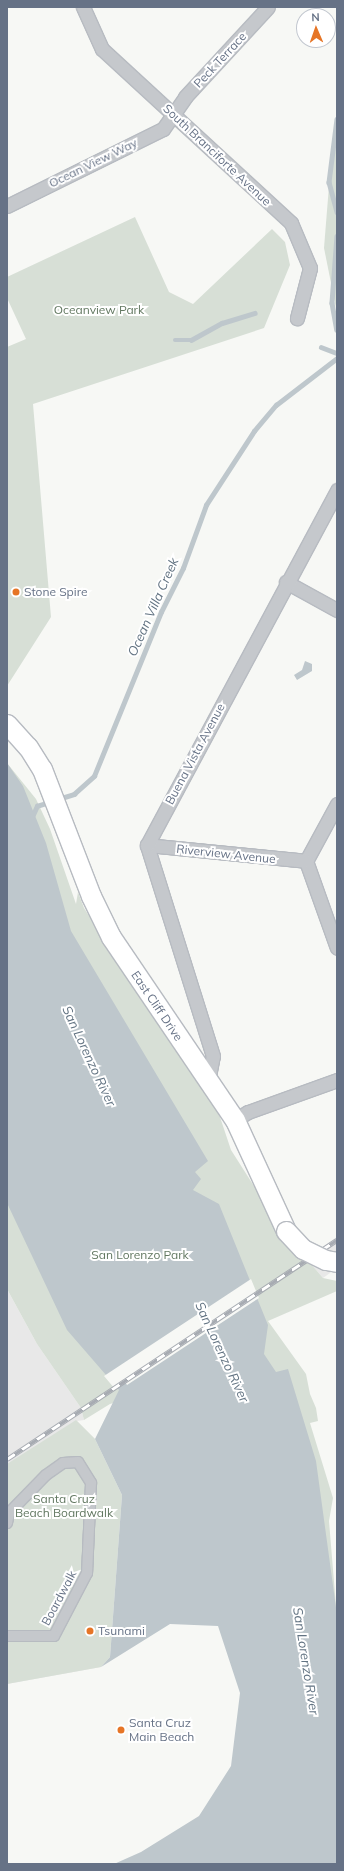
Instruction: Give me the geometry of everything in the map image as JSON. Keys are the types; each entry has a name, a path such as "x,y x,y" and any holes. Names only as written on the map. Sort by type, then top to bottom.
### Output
{"main road":[{"name":"East Cliff Drive","path":"10,726 42,769 91,896 111,937 235,1120 286,1231 303,1249 326,1260 337,1262"}],"street":[{"name":"South Branciforte Avenue","path":"84,7 102,49 291,223 310,268 297,318"},
{"name":"Peck Terrace","path":"172,114 185,97 268,7"},
{"name":"Ocean View Way","path":"7,206 163,129 172,114"},
{"name":"Buena Vista Avenue","path":"147,845 286,582 337,490"},
{"path":"286,582 337,610"},
{"path":"337,804 306,861 337,948"},
{"path":"147,845 214,1056 208,1081"},
{"name":"Riverview Avenue","path":"147,845 306,861"},
{"path":"195,1062 205,1054 206,1032"},
{"path":"235,1120 248,1112 337,1080"},
{"name":"Boardwalk","path":"7,1523 9,1513 46,1475 63,1463 78,1462 91,1483 87,1574 54,1636 7,1636"}],"shaded area":[{"path":"337,1237 337,1268 323,1278 306,1258"},
{"name":"Santa Cruz Beach Boardwalk","path":"7,1289 37,1344 81,1408 84,1420 77,1421 95,1439 101,1667 7,1684"}],"green space":[{"path":"337,132 337,313 324,248 331,161"},
{"name":"Oceanview Park","path":"135,217 169,292 193,304 272,229 285,242 290,265 264,328 33,404 51,617 7,686 7,347 26,339 7,298 7,277"},
{"name":"San Lorenzo Park","path":"7,763 36,799 50,829 76,904 78,892 84,908 219,1114 231,1150 282,1230 323,1278 337,1281 337,1291 268,1321 306,1374 310,1394 316,1408 318,1421 310,1423 333,1498 329,1521 337,1618 191,1380 110,1404 84,1420 81,1408 37,1344 7,1289"},
{"name":"Santa Cruz Beach Boardwalk","path":"76,1420 95,1439 122,1495 110,1657 101,1667 7,1684 7,1464"}],"water":[{"path":"305,661 312,664 312,671 297,680 294,675 302,670"},
{"name":"San Lorenzo Park","path":"7,763 23,786 46,843 71,931 208,1161 195,1172 201,1179 193,1190 219,1204 268,1325 264,1354 276,1372 288,1369 316,1461 337,1615 337,1864 114,1864 141,1852 199,1816 231,1766 240,1693 218,1626 170,1624 101,1667 110,1657 122,1495 95,1439 119,1390 67,1330 7,1203"}],"pier":[{"path":"251,1279 259,1298 127,1385 125,1382 115,1389 104,1376"}],"waterway":[{"name":"Ocean Villa Creek","path":"337,119 329,182 337,212"},
{"name":"Ocean Villa Creek","path":"337,236 332,303 337,330"},
{"path":"175,340 191,340 222,323 255,313"},
{"path":"321,347 337,353"},
{"name":"Ocean Villa Creek","path":"58,799 74,794 94,776 161,612 183,568 206,505 254,431 276,405 337,358"},
{"name":"Ocean Villa Creek","path":"32,817 37,806 49,802"}],"railway":[{"path":"7,1459 337,1240"}],"place":[{"name":"Stone Spire","path":"16,592"},
{"name":"Tsunami","path":"90,1631"},
{"name":"Santa Cruz Main Beach","path":"121,1730"}],"water label":[{"name":"San Lorenzo River","path":"89,1056"},
{"name":"San Lorenzo River","path":"222,1352"},
{"name":"San Lorenzo River","path":"306,1661"}]}
